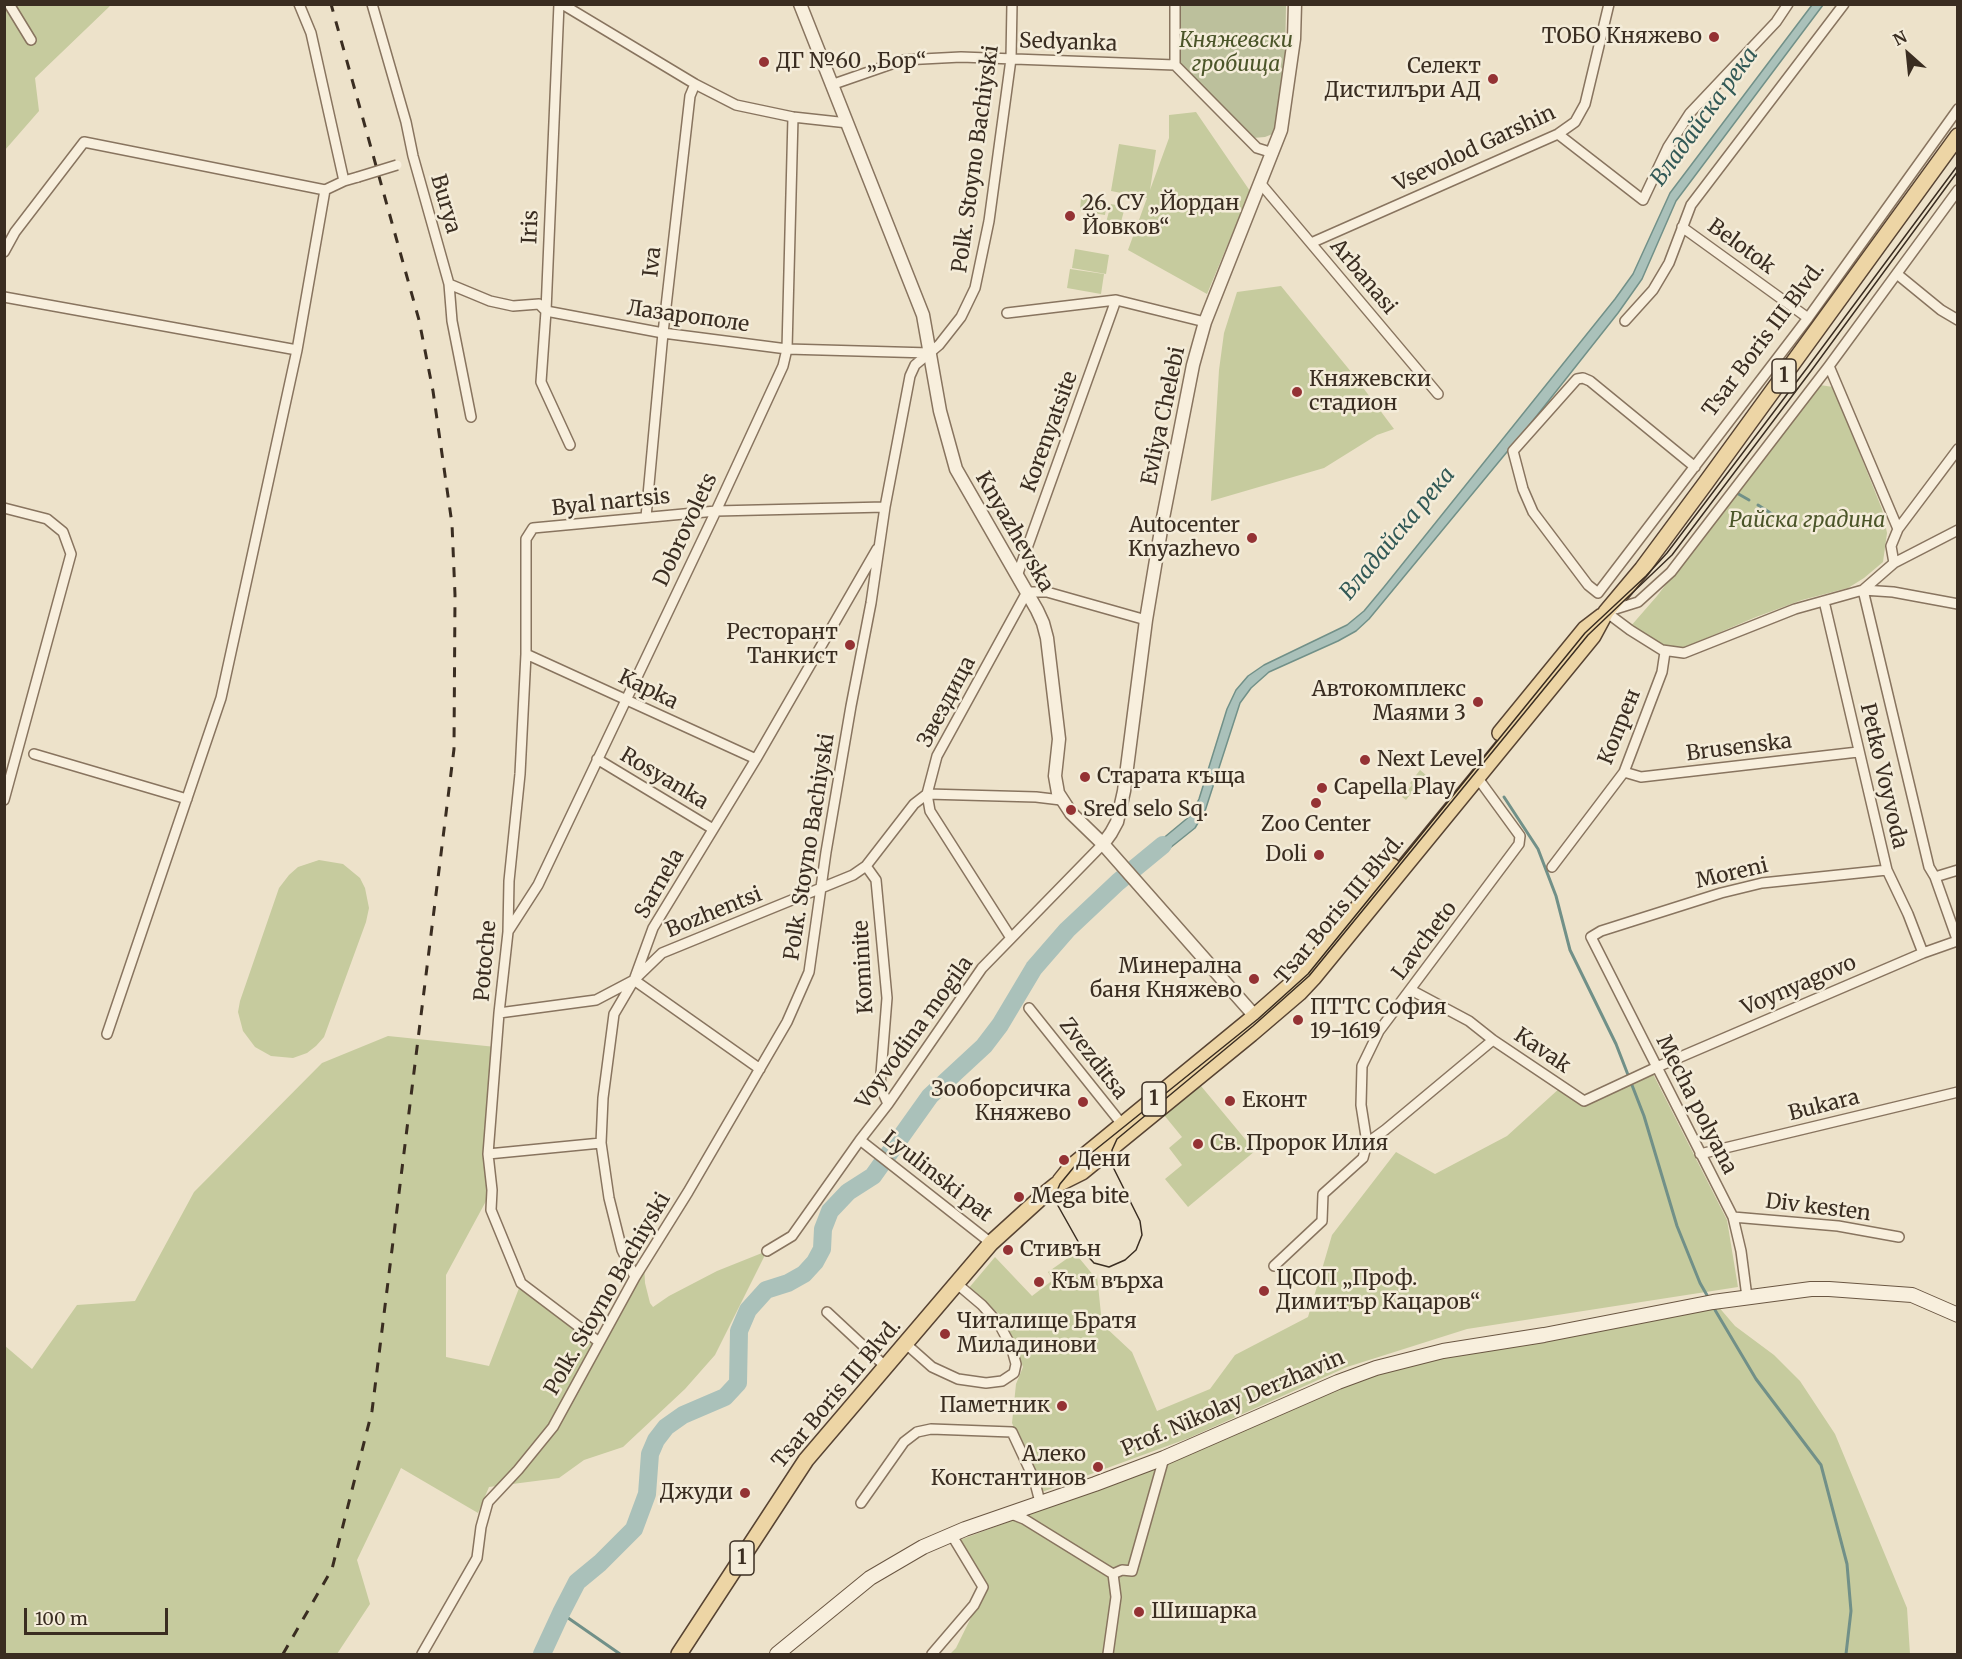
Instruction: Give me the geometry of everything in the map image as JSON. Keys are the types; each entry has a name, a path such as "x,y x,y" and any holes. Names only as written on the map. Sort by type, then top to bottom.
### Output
{"main road":[{"name":"Tsar Boris III Blvd.","path":"1259,1020 1304,973 1585,629 1606,612 1642,569 1958,136"},
{"name":"Tsar Boris III Blvd.","path":"680,1654 806,1460 991,1243 1056,1185 1082,1172 1126,1129 1314,977 1593,636 1606,612"},
{"name":"Prof. Nikolay Derzhavin","path":"777,1654 876,1574 923,1547 951,1534 1164,1458 1338,1382 1386,1365 1443,1351 1544,1335 1747,1297 1811,1289 1894,1292 1912,1295 1958,1315"}],"street":[{"path":"9,4 31,40"},
{"path":"299,4 311,33 344,181"},
{"name":"Burya","path":"372,4 449,284 452,321 471,417"},
{"path":"560,4 695,84 736,105 793,117 848,123"},
{"name":"Iris","path":"560,4 541,382 570,445"},
{"name":"Knyazhevska","path":"800,4 923,315 940,411 956,469 1040,616 1047,638 1059,739 1055,786 1061,800"},
{"name":"Polk. Stoyno Bachiyski","path":"422,1654 477,1558 481,1527 488,1502 553,1427 635,1277 688,1192 787,1022 809,972 820,889 851,706 910,376 915,365 939,345 961,317 975,288 989,221 1011,59 1012,4"},
{"path":"1176,4 1174,65 1257,148 1273,153"},
{"name":"Evliya Chelebi","path":"1103,844 1117,822 1124,791 1146,620 1192,365 1205,322 1281,130 1294,39 1295,4"},
{"name":"Vsevolod Garshin","path":"1311,243 1558,134 1575,122 1585,104 1609,4"},
{"path":"1558,134 1643,200 1668,147 1690,112 1776,22 1788,4"},
{"path":"1625,321 1653,290 1664,272 1691,205 1844,4"},
{"name":"Sedyanka","path":"831,85 903,60 961,57 1174,65"},
{"name":"Iva","path":"646,517 663,333 690,96 695,84"},
{"name":"Tsar Boris III Blvd.","path":"1598,593 1808,318 1958,109"},
{"name":"Dobrovolets","path":"508,932 537,885 783,366 787,349 793,117"},
{"path":"4,252 15,232 84,142 325,190 344,181 397,165 413,156"},
{"name":"Arbanasi","path":"1261,184 1438,394"},
{"path":"107,1034 221,698 297,350 325,190"},
{"name":"Tsar Boris III Blvd.","path":"1606,612 1638,602 1671,572 1829,366 1958,190"},
{"name":"Belotok","path":"1682,227 1808,318"},
{"path":"1897,274 1941,310 1958,320"},
{"name":"Лазарополе","path":"449,284 490,301 513,306 539,304 546,311 663,333 787,349 930,353"},
{"path":"4,297 297,350"},
{"path":"1007,313 1116,300 1205,322"},
{"name":"Korenyatsite","path":"1017,576 1116,300"},
{"path":"1829,366 1898,529"},
{"path":"1695,467 1590,381 1583,378 1577,379 1513,452 1523,489 1533,512 1587,585 1598,593 1606,612 1636,635 1665,652 1684,652 1795,609 1863,590 1893,592 1958,604"},
{"path":"1894,563 1891,546 1898,529 1958,449"},
{"name":"Byal nartsis","path":"526,539 532,528 646,517 716,511 885,507"},
{"path":"4,508 47,519 63,532 71,554 4,800"},
{"path":"1863,590 1894,563 1958,530"},
{"name":"Potoche","path":"526,539 525,654 520,774 509,881 508,932 488,1154 492,1190 491,1210 521,1283 599,1342"},
{"name":"Sarnela","path":"635,1277 622,1250 609,1198 601,1143 603,1098 614,1014 634,980 653,928 756,759 880,544"},
{"name":"Petko Voyvoda","path":"1863,590 1923,845 1957,941"},
{"path":"1027,591 1047,592 1146,620"},
{"name":"Звездица","path":"927,794 937,756 1027,591"},
{"name":"Petko Voyvoda","path":"1824,601 1887,870 1923,953"},
{"name":"Копрен","path":"1552,867 1624,772 1662,672 1665,652"},
{"name":"Kapka","path":"525,654 756,759"},
{"name":"Brusenska","path":"1624,772 1641,777 1858,752"},
{"path":"34,754 187,799"},
{"name":"Rosyanka","path":"597,759 713,829"},
{"name":"Lavcheto","path":"1367,1143 1361,1105 1362,1066 1379,1031 1519,844 1520,836 1477,777"},
{"path":"1011,938 930,811 927,794 1036,797 1061,800 1122,865 1259,1020"},
{"name":"Bozhentsi","path":"499,1013 596,1000 634,980 662,953 853,875 866,866 914,804 927,794"},
{"name":"Voyvodina mogila","path":"767,1251 792,1236 863,1143 982,968 1103,844"},
{"name":"Kominite","path":"866,866 876,880 887,998 880,1086 888,1104"},
{"name":"Moreni","path":"1591,937 1722,893 1762,883 1887,870"},
{"path":"1935,877 1958,870"},
{"name":"Mecha polyana","path":"1591,937 1733,1217 1741,1251 1747,1297"},
{"name":"Voynyagovo","path":"1657,1067 1923,953 1957,941"},
{"path":"634,980 760,1069"},
{"name":"Kavak","path":"1411,990 1469,1022 1584,1101 1657,1067"},
{"name":"Zvezditsa","path":"1029,1008 1126,1129"},
{"path":"1274,1266 1322,1221 1323,1194 1363,1158 1367,1143 1493,1040"},
{"name":"Bukara","path":"1700,1154 1958,1092"},
{"path":"488,1154 601,1143"},
{"name":"Lyulinski pat","path":"863,1143 991,1243"},
{"name":"Div kesten","path":"1733,1217 1838,1226 1899,1237"},
{"path":"906,1344 932,1367 958,1379 986,1383 1002,1381 1014,1373 1016,1364 1011,1346 999,1324 982,1305 956,1283"},
{"path":"827,1312 886,1367"},
{"path":"861,1503 904,1442 917,1432 931,1429 1012,1432 1027,1462 1038,1490 1040,1502"},
{"path":"1113,1574 1122,1570 1132,1571 1164,1458"},
{"path":"1008,1513 1024,1520 1113,1574"},
{"path":"932,1654 974,1605 983,1587 951,1534"},
{"path":"1108,1654 1116,1597 1113,1574"}],"green space":[{"path":"5,5 111,5 35,78 39,111 5,150"},
{"name":"Княжевски гробища","path":"1181,5 1286,5 1285,62 1275,133 1253,138 1180,64"},
{"path":"1196,112 1250,191 1207,294 1128,250 1147,198 1111,191 1119,144 1156,150 1150,190 1169,138 1169,115"},
{"path":"1081,198 1107,201 1105,215 1080,211"},
{"path":"1111,204 1125,207 1118,233 1104,230"},
{"path":"1075,249 1109,255 1106,274 1072,268"},
{"path":"1070,269 1104,274 1101,294 1067,288"},
{"path":"1281,286 1394,429 1377,435 1324,468 1211,501 1219,370 1224,333 1237,292"},
{"name":"Райска градина","path":"1820,385 1833,387 1882,509 1887,533 1883,562 1848,588 1802,600 1678,650 1668,648 1630,627 1657,596"},
{"path":"1420,770 1426,775 1406,800 1402,797"},
{"path":"319,860 343,864 360,878 365,888 369,908 366,922 324,1037 307,1053 293,1058 271,1056 255,1047 243,1031 238,1012 240,1001 279,888 298,867"},
{"path":"388,1036 496,1047 488,1154 492,1190 446,1275 446,1357 489,1366 521,1283 599,1342 644,1261 645,1283 653,1307 717,1271 767,1251 715,1355 685,1389 623,1447 584,1460 559,1478 489,1487 478,1513 401,1468 357,1560 370,1604 337,1654 5,1654 4,1345 32,1369 77,1305 135,1301 194,1192 322,1063"},
{"path":"1653,1074 1727,1220 1738,1287 1467,1329 1347,1367 1189,1438 1042,1492 1012,1423 1016,1384 1023,1367 1011,1335 999,1314 968,1289 995,1257 1032,1296 1053,1280 1048,1272 1075,1253 1094,1276 1097,1275 1102,1324 1132,1352 1157,1411 1210,1389 1235,1355 1308,1317 1332,1235 1396,1152 1435,1174 1507,1136 1561,1087 1587,1103"},
{"path":"1201,1086 1255,1151 1188,1207 1165,1179 1182,1165 1169,1148 1182,1137 1164,1115"},
{"path":"1717,1305 1735,1326 1774,1355 1800,1381 1835,1434 1907,1608 1910,1654 950,1654 956,1648 986,1587 957,1541 1129,1477 1364,1377 1432,1356"}],"water":[{"path":"1812,5 1823,5 1676,201 1642,279 1618,313 1535,418 1369,619 1356,631 1338,641 1269,672 1251,688 1240,703 1205,811 1195,828 1150,864 1143,855 1190,816 1199,799 1227,709 1236,690 1248,676 1264,665 1347,625 1364,611 1615,299 1633,274 1670,193"}],"waterway":[{"path":"1735,492 1749,500"},
{"path":"1758,505 1772,514"},
{"path":"1504,797 1538,849 1556,896 1570,950 1616,1044 1644,1116 1677,1226 1708,1297"},
{"name":"Владайска река","path":"542,1654 577,1582 634,1529 647,1494 650,1454 656,1440 666,1427 683,1415 725,1397 738,1383 739,1331 748,1310 766,1290 788,1283 804,1274 815,1262 822,1249 823,1229 830,1211 848,1192 873,1176 930,1096 984,1046 1000,1025 1034,968 1067,930 1118,882 1163,845"},
{"path":"1715,1310 1756,1379 1821,1465 1847,1564 1851,1611 1846,1654"},
{"path":"561,1613 620,1654"}],"tram line":[{"path":"1958,165 1667,553 1585,633 1308,974 1258,1019 1074,1167 1060,1184 1057,1191 1057,1204 1084,1252 1094,1263 1109,1267 1125,1260 1136,1250 1142,1235 1140,1221 1112,1165 1112,1150 1117,1139 1253,1026 1309,976 1588,635 1672,555 1958,171"}],"railway":[{"path":"283,1654 332,1569 372,1411 454,749 455,595 452,524 433,391 419,320 331,4"}],"place":[{"name":"ТОБО Княжево","path":"1714,37"},
{"name":"ДГ №60 „Бор“","path":"764,62"},
{"name":"Селект Дистилъри АД","path":"1493,79"},
{"name":"26. СУ „Йордан Йовков“","path":"1070,216"},
{"name":"Княжевски стадион","path":"1297,392"},
{"name":"Autocenter Knyazhevo","path":"1252,538"},
{"name":"Ресторант Танкист","path":"850,645"},
{"name":"Автокомплекс Маями 3","path":"1478,702"},
{"name":"Next Level","path":"1365,760"},
{"name":"Старата къща","path":"1085,777"},
{"name":"Capella Play","path":"1322,788"},
{"name":"Zoo Center","path":"1316,803"},
{"name":"Sred selo Sq.","path":"1071,810"},
{"name":"Doli","path":"1319,855"},
{"name":"Минерална баня Княжево","path":"1254,979"},
{"name":"ПТТС София 19-1619","path":"1298,1020"},
{"name":"Еконт","path":"1230,1101"},
{"name":"Зооборсичка Княжево","path":"1083,1102"},
{"name":"Св. Пророк Илия","path":"1198,1144"},
{"name":"Дени","path":"1064,1160"},
{"name":"Mega bite","path":"1019,1197"},
{"name":"Стивън","path":"1008,1250"},
{"name":"Към върха","path":"1039,1282"},
{"name":"ЦСОП „Проф. Димитър Кацаров“","path":"1264,1291"},
{"name":"Читалище Братя Миладинови","path":"945,1334"},
{"name":"Паметник","path":"1062,1406"},
{"name":"Алеко Константинов","path":"1098,1467"},
{"name":"Джуди","path":"745,1493"},
{"name":"Шишарка","path":"1139,1612"}]}
